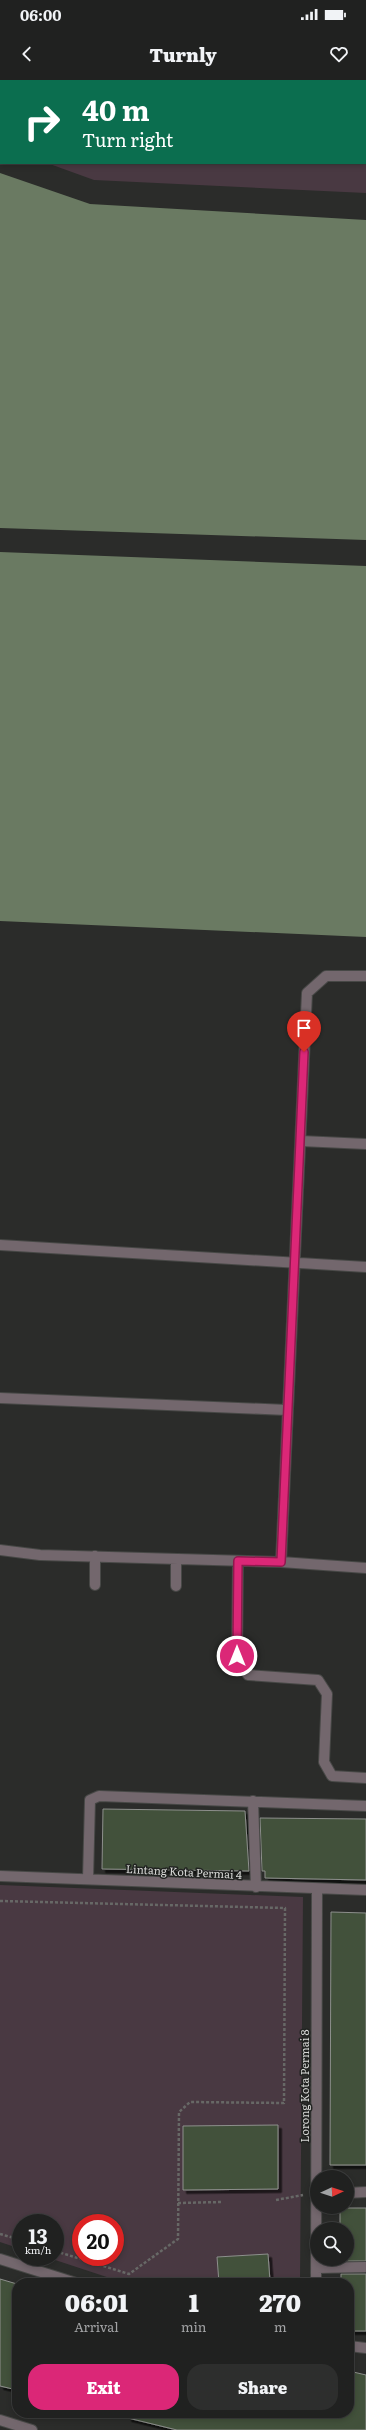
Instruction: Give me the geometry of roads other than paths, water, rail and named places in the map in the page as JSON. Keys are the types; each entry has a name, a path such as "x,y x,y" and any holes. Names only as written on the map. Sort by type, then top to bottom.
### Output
{"street":[{"path":"281,1562 293,1262 301,1141 307,993 326,976 366,976"},
{"path":"301,1141 366,1144"},
{"path":"0,1245 366,1267"},
{"path":"0,1398 287,1410"},
{"path":"0,1550 40,1554 281,1562 366,1568"},
{"path":"94,1556 95,1584"},
{"path":"176,1559 176,1586"},
{"path":"238,1561 237,1656 248,1674 318,1680 328,1694 324,1762 332,1776 366,1778"},
{"path":"88,1879 90,1800 99,1796 366,1806"},
{"path":"253,1801 256,1887"},
{"name":"Lintang Kota Permai 4","path":"0,1876 256,1887 366,1890"},
{"name":"Lorong Kota Permai 8","path":"316,2170 317,1889"},
{"path":"354,2193 366,2192"},
{"name":"Lorong Kota Permai 8","path":"316,2214 316,2278"},
{"path":"0,2259 60,2278"},
{"path":"316,2268 366,2267"},
{"path":"354,2347 366,2348"},
{"path":"0,2420 32,2430"}]}
